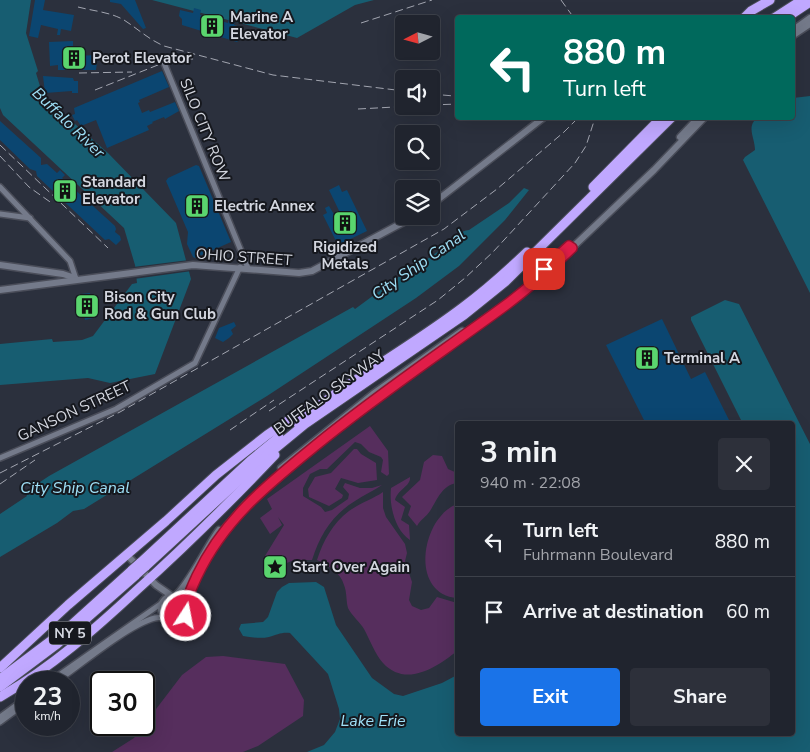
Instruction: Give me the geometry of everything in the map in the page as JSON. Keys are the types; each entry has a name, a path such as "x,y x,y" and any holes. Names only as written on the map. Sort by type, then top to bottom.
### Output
{"highway":[{"path":"747,15 770,0"},
{"path":"779,15 802,0"},
{"path":"790,15 810,2"},
{"name":"BUFFALO SKYWAY","path":"143,565 250,462 321,403 362,380 464,315 505,282 659,120"},
{"name":"BUFFALO SKYWAY","path":"621,162 669,120"},
{"name":"BUFFALO SKYWAY","path":"0,680 69,627 143,565 260,461 362,380"},
{"path":"0,668 242,453 306,409 321,403"},
{"path":"0,697 41,672 71,650 153,582 305,424"},
{"name":"BUFFALO SKYWAY","path":"0,687 56,645 134,572"}],"street":[{"path":"795,29 810,18"},
{"path":"795,34 810,24"},
{"name":"SILO CITY ROW","path":"162,58 248,268"},
{"path":"440,198 539,120"},
{"path":"691,128 697,120"},
{"path":"67,671 183,589 208,545 242,507 362,405 535,283 691,128 701,120"},
{"path":"0,187 70,261 76,279"},
{"path":"0,214 30,218"},
{"name":"OHIO STREET","path":"0,290 193,265 240,267 299,273 312,271 398,225"},
{"path":"0,265 63,274 76,279"},
{"name":"GANSON STREET","path":"0,458 116,409 195,363 240,267"},
{"path":"68,671 146,622 159,618 171,620 182,617 190,592 211,549 242,507"},
{"path":"128,556 153,582 162,595 162,613 196,633 187,620 186,608 181,598 173,596 153,582"},
{"path":"0,717 15,706"},
{"path":"0,722 15,711"}],"shaded area":[{"path":"370,426 388,451 389,474 387,476 381,472 383,460 381,457 369,452 361,444 355,442 327,469 320,469 310,474 303,488 303,496 321,507 325,512 332,510 348,499 349,494 343,487 345,483 360,488 372,488 382,485 358,499 333,519 323,534 312,560 294,560 275,568 265,556 284,525 278,517 282,525 270,534 260,518 272,509 267,499"},
{"path":"354,449 357,449 361,454 376,463 377,480 358,483 341,478 335,489 343,495 342,498 329,506 309,497 308,489 315,477 331,473"},
{"path":"433,455 442,456 448,469 455,472 455,483 444,490 417,526 408,515 411,506 402,497 420,480 424,462"},
{"path":"410,477 410,480 398,493 395,500 405,507 401,520 409,525 410,540 400,530 394,517 391,488"},
{"path":"383,492 383,508 386,517 405,544 407,553 405,561 412,582 409,600 412,606 421,610 429,608 437,597 455,602 455,652 440,663 421,672 401,674 383,663 364,629 348,608 345,588 340,577 330,567 317,560 322,546 338,521 353,508"},
{"path":"455,505 455,597 442,593 432,584 426,570 429,539 435,524 445,512"},
{"path":"223,656 285,664 304,700 303,716 258,746 243,752 112,752 136,736 155,736 155,710 182,675 206,657"}],"water":[{"name":"Buffalo River","path":"0,0 31,0 26,33 38,71 36,73 43,96 108,153 176,223 191,279 155,374 110,383 88,378 0,385 0,344 52,339 53,342 82,340 93,336 132,284 137,283 135,265 124,228 3,115 0,108"},
{"path":"152,0 374,0 355,5 297,38"},
{"path":"810,96 810,293 743,160 755,150 752,129 754,121 795,120 795,98"},
{"name":"City Ship Canal","path":"524,188 529,190 505,220 459,266 416,298 267,396 84,509 73,511 57,523 0,557 0,514 27,496 25,492 49,476 353,307 355,309 404,273 406,274 450,243 458,235 469,230 509,203"},
{"name":"Lake Erie","path":"725,300 739,304 810,444 810,752 307,752 324,745 335,732 340,719 339,709 328,674 290,633 256,638 243,636 239,629 241,624 263,622 268,617 277,592 289,583 316,582 324,587 336,625 372,678 394,694 403,696 442,683 455,676 455,736 795,736 795,421 742,421 691,317"}],"pier":[{"path":"189,260 192,271 134,279 133,267"}],"building":[{"path":"35,0 45,0 43,10 74,15 71,31 61,29 60,35 57,35 58,29 41,25 38,38 29,36"},
{"path":"110,0 135,0 146,28 143,29 121,4 110,2"},
{"name":"Marine A Elevator","path":"194,8 201,10 200,15 228,23 229,18 236,20 234,25 241,27 242,30 239,40 237,42 182,25 182,19 179,16 180,10 193,13"},
{"name":"Perot Elevator","path":"73,41 73,56 98,55 96,70 58,70 58,65 50,66 49,42"},
{"path":"162,71 169,87 139,100 140,102 138,103 142,113 149,110 150,112 175,102 179,111 165,119 164,117 152,122 147,126 149,130 107,148 96,120 81,126 77,120 75,121 72,115 75,114 74,108"},
{"path":"43,76 73,78 74,81 78,81 78,93 72,93 72,91 45,93"},
{"name":"Standard Elevator","path":"0,121 41,158 41,165 47,164 57,173 60,170 65,175 62,178 115,226 115,232 120,236 121,240 116,245 109,239 105,240 37,176 36,171 30,169 0,140"},
{"name":"Electric Annex","path":"196,165 199,166 231,242 195,258 187,244 188,232 166,181 168,178"},
{"name":"Rigidized Metals","path":"339,185 342,192 347,190 367,231 338,245 323,215 327,213 325,208 329,206 339,223 344,221 329,190"},
{"name":"Bison City Rod & Gun Club","path":"90,293 93,318 85,320 81,294"},
{"name":"Terminal A","path":"662,319 691,379 705,372 730,421 644,421 606,345"},
{"path":"234,322 236,326 231,330 233,334 229,338 223,342 215,338 219,328"}],"railway":[{"path":"361,23 432,0"},
{"path":"561,0 572,15"},
{"path":"78,7 119,17 164,46 273,75 395,90"},
{"path":"95,90 173,59 195,59"},
{"path":"79,73 132,72"},
{"path":"440,95 454,96"},
{"path":"440,105 455,104"},
{"path":"358,109 395,107"},
{"path":"0,473 120,412 444,229 497,189 576,120"},
{"path":"269,411 438,300 465,278 493,252 575,163 586,146 594,120"},
{"path":"0,145 108,248"},
{"path":"0,156 29,187 53,204"},
{"path":"230,430 274,400"},
{"path":"0,484 35,460"}],"place":[{"name":"Marine A Elevator","path":"212,26"},
{"name":"Perot Elevator","path":"74,58"},
{"name":"Standard Elevator","path":"65,191"},
{"name":"Electric Annex","path":"197,206"},
{"name":"Rigidized Metals","path":"345,223"},
{"name":"Bison City Rod & Gun Club","path":"87,306"},
{"name":"Terminal A","path":"647,358"},
{"name":"Start Over Again","path":"275,567"}],"route":[{"path":"186,616 190,592 211,549 225,528 246,504 364,406 535,283 572,248 569,246 544,269"}]}
